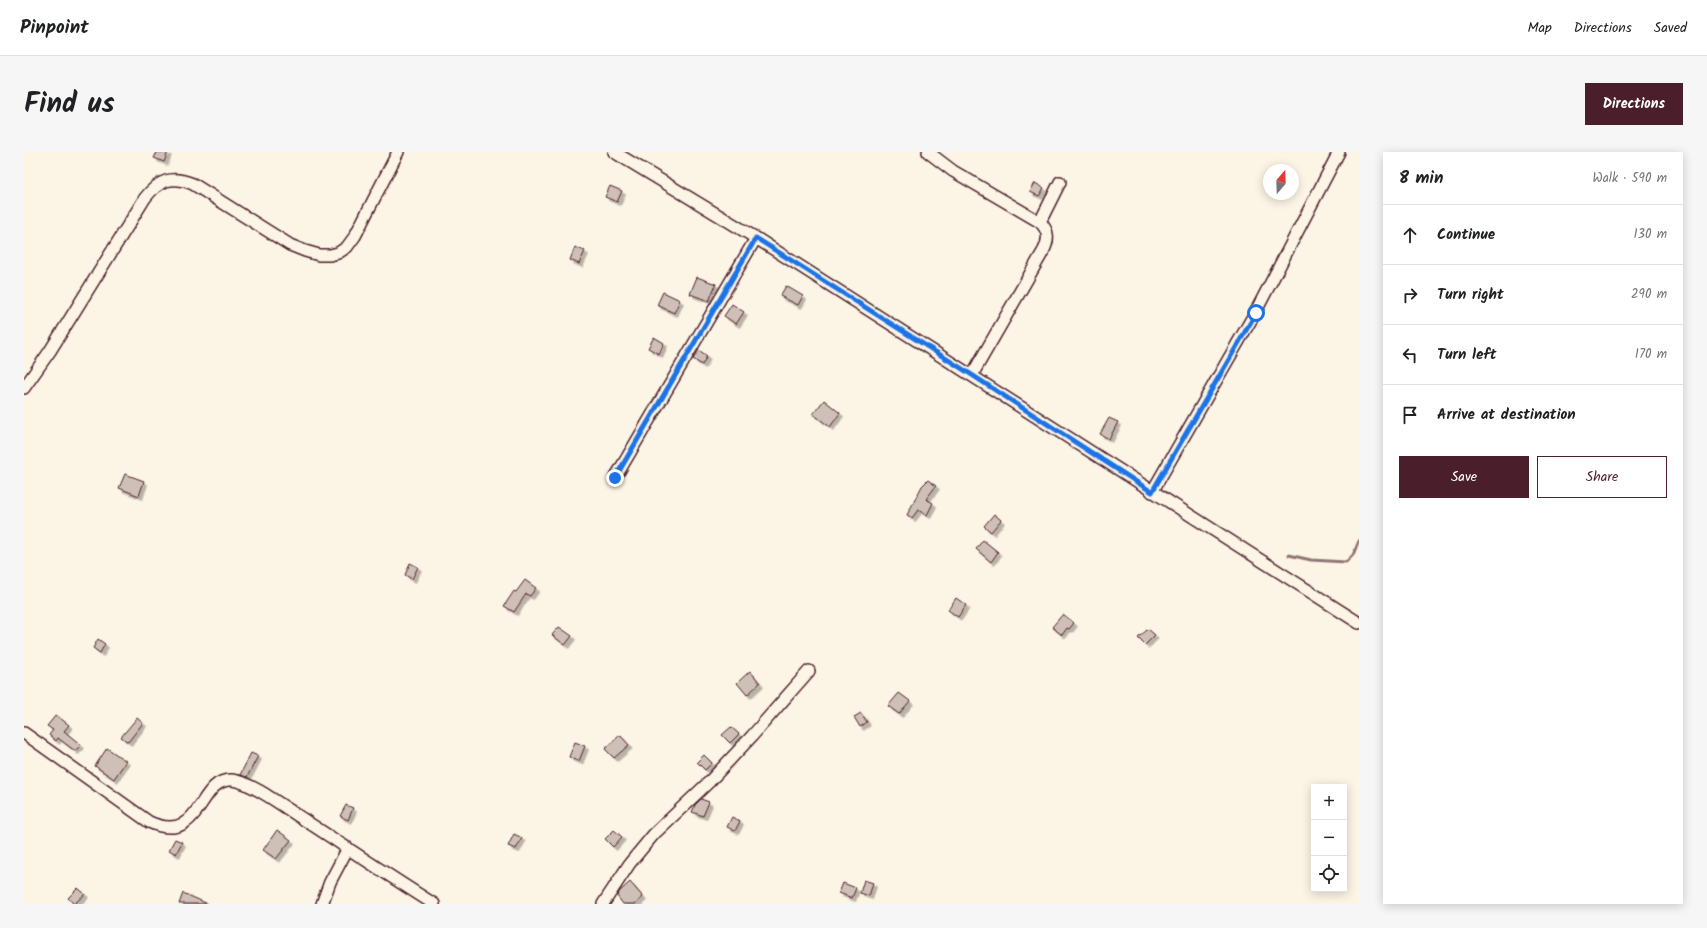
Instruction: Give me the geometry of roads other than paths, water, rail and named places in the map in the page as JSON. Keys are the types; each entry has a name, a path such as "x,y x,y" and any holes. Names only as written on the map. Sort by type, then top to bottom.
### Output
{"street":[{"path":"24,388 50,351 145,198 154,186 174,179 183,180 199,188 290,245 319,255 330,255 338,253 346,247 355,236 398,152"},
{"path":"614,152 756,238 1359,624"},
{"path":"928,152 953,171 1040,222 1045,227 1047,232 1048,238 1044,250 972,375"},
{"path":"1152,492 1256,313 1339,152"},
{"path":"1040,222 1060,182"},
{"path":"615,478 756,238"},
{"path":"603,904 630,863 654,834 709,782 752,736 808,671"},
{"path":"24,733 150,822 167,828 184,824 217,785 231,780 250,786 434,904"},
{"path":"322,904 333,876 348,848"}],"waterway":[{"path":"1289,555 1311,560 1346,562 1353,555 1359,541"}]}
